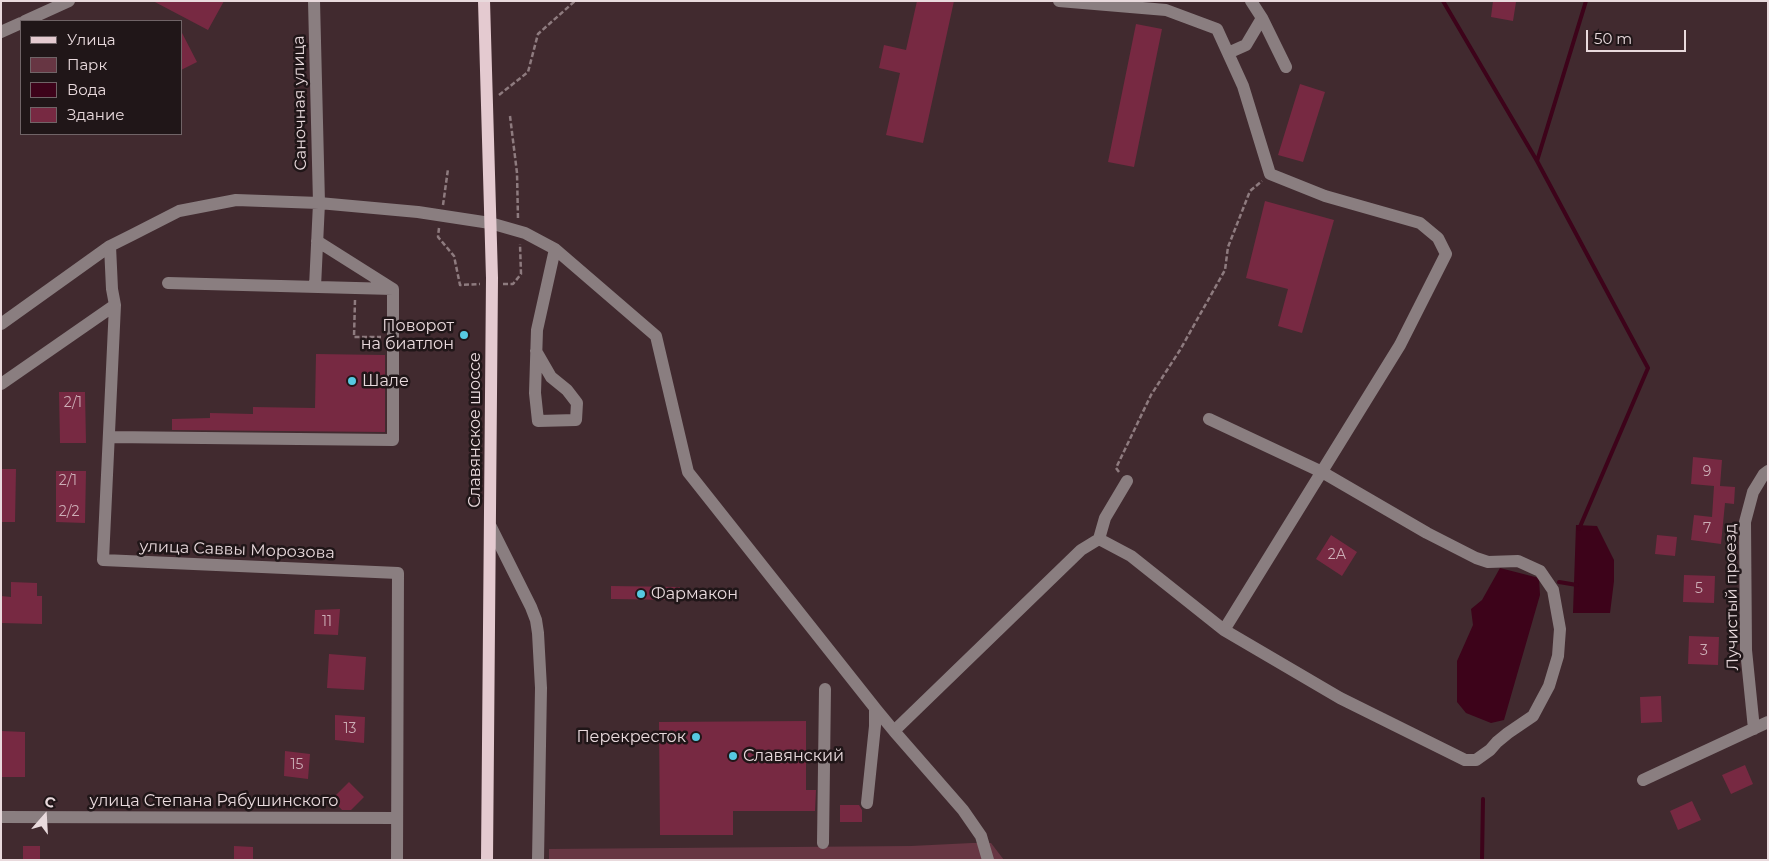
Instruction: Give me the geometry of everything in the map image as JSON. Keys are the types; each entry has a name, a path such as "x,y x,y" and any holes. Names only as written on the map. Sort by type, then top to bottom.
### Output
{"main road":[{"name":"Славянское шоссе","path":"484,1 492,278 487,860"}],"street":[{"path":"27,20 69,1"},
{"name":"Саночная улица","path":"314,1 319,203 315,287"},
{"path":"1059,1 1166,10 1217,29 1242,86 1270,174 1325,196 1420,223 1438,238 1446,254 1400,345 1224,630"},
{"path":"1250,1 1262,18 1286,67"},
{"path":"1228,53 1246,45 1262,18"},
{"path":"1,32 20,23"},
{"path":"1,324 110,246 179,211 236,200 319,203 418,212 490,223 525,233 555,250 656,336 688,472 875,708 963,810 981,836 988,860"},
{"path":"317,241 392,289"},
{"name":"улица Саввы Морозова","path":"110,246 112,289 115,305 103,560 398,573 396,860"},
{"path":"536,351 551,377 567,390 577,404 576,420 538,421 535,393 536,351 537,330 555,250"},
{"path":"354,265 355,288"},
{"path":"168,283 392,289"},
{"path":"109,437 393,440 392,289"},
{"path":"1,384 115,305"},
{"path":"1099,539 1131,556 1224,630 1340,698 1465,760 1476,760 1508,733 1533,716 1549,686 1556,664 1560,629 1553,590 1540,570 1518,561 1488,562 1476,558 1427,533 1322,472 1210,419"},
{"name":"Лучистый проезд","path":"1754,728 1746,650 1745,522 1753,492 1764,474 1768,471"},
{"path":"894,731 1081,550 1099,539 1105,518 1127,481"},
{"path":"491,527 531,607 536,620 539,638 541,688 538,860"},
{"path":"822,843 825,689"},
{"path":"867,803 875,708"},
{"path":"1643,780 1768,722"},
{"name":"улица Степана Рябушинского","path":"1,816 397,818"}],"path":[{"path":"487,104 528,72 538,34 576,1"},
{"path":"510,116 516,173"},
{"path":"1127,481 1116,468 1151,395 1180,350 1224,270 1228,247 1250,191 1270,174"},
{"path":"355,288 354,337 393,336"}],"green space":[{"path":"991,843 1004,860 549,860 549,849 911,846"}],"water":[{"path":"1576,525 1597,526 1614,560 1614,581 1610,613 1573,613"},
{"path":"1500,568 1539,578 1540,595 1504,720 1491,723 1466,713 1457,702 1457,661 1473,625 1471,609 1482,600"}],"building":[{"path":"153,1 224,1 208,30"},
{"path":"917,1 954,1 923,143 886,135 900,73 879,68 884,45 906,50"},
{"path":"1493,1 1516,2 1513,21 1491,17"},
{"path":"1136,24 1162,29 1134,167 1108,162"},
{"path":"182,33 197,62 182,70"},
{"path":"1300,84 1325,92 1303,162 1278,155"},
{"path":"1265,201 1334,220 1302,333 1278,326 1288,289 1246,278"},
{"name":"Шале","path":"316,354 385,355 385,432 172,430 172,419 210,418 210,413 253,414 253,407 315,408"},
{"path":"59,392 85,392 86,443 60,443"},
{"path":"1693,457 1722,460 1720,486 1735,487 1734,504 1725,503 1721,544 1691,540 1694,515 1712,517 1714,486 1691,484"},
{"path":"1,469 16,469 15,522 1,522"},
{"path":"56,471 86,471 85,523 56,522"},
{"path":"1331,535 1357,552 1342,576 1316,559"},
{"path":"1657,535 1677,537 1675,556 1655,554"},
{"path":"1684,575 1715,576 1714,603 1683,602"},
{"path":"11,582 37,583 37,596 42,596 42,624 1,623 1,596 11,597"},
{"path":"611,586 680,587 680,600 611,599"},
{"path":"340,609 338,635 314,634 315,610"},
{"path":"1689,636 1719,637 1718,665 1688,664"},
{"path":"329,654 366,657 364,690 327,688"},
{"path":"1661,696 1662,722 1641,723 1640,697"},
{"path":"335,715 365,717 364,743 335,740"},
{"name":"Славянский","path":"806,721 806,790 816,790 815,811 733,811 733,835 660,835 659,722"},
{"path":"1,731 25,732 25,777 1,777"},
{"path":"285,751 310,754 308,779 284,776"},
{"path":"1745,765 1753,784 1731,794 1722,775"},
{"path":"349,782 364,797 351,810 342,810 332,799"},
{"path":"1692,801 1701,820 1678,830 1670,811"},
{"path":"840,805 859,805 862,810 862,822 840,822"},
{"path":"23,846 40,846 40,860 23,860"},
{"path":"234,846 253,847 253,860 234,860"}],"waterway":[{"path":"1443,1 1537,161 1648,368 1579,529"},
{"path":"1537,161 1586,1"},
{"path":"1559,582 1577,585"},
{"path":"1482,860 1483,799"}],"place":[{"name":"Поворот на биатлон","path":"464,335"},
{"name":"Шале","path":"352,381"},
{"name":"Фармакон","path":"641,594"},
{"name":"Перекресток","path":"696,737"},
{"name":"Славянский","path":"733,756"}]}
